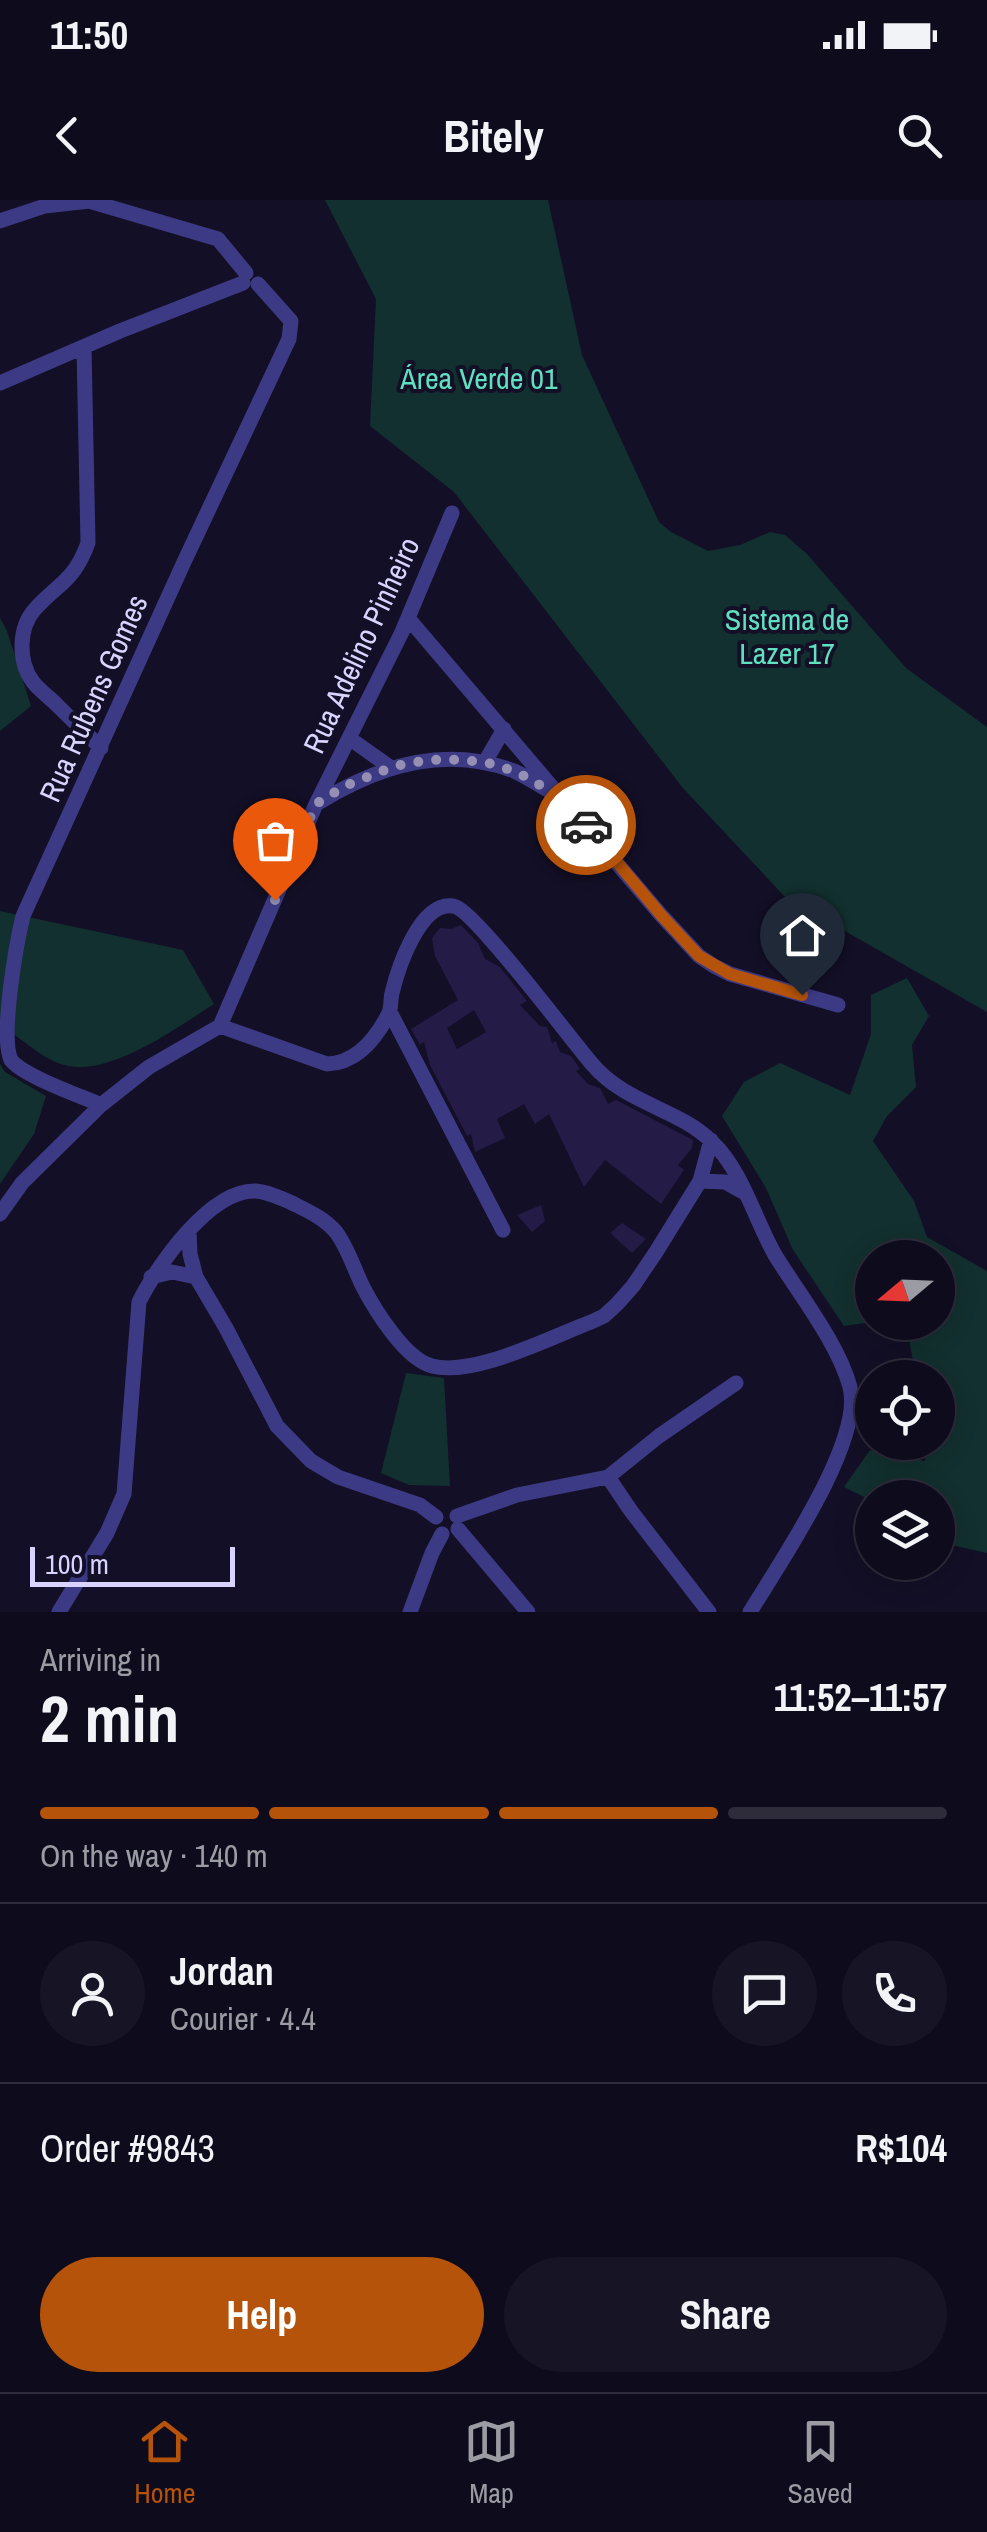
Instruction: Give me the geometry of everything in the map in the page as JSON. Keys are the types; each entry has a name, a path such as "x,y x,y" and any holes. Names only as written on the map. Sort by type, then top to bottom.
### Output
{"street":[{"name":"Rua Rubens Gomes","path":"0,221 45,206 90,201 218,240 249,280 291,321 290,339 23,916 14,953 4,1038 9,1059 18,1067 101,1105"},
{"path":"0,383 249,280"},
{"path":"84,348 88,543 68,580 32,612 22,643 32,681 101,748"},
{"name":"Rua Adelino Pinheiro","path":"220,1026 316,804 408,618 452,514"},
{"path":"408,618 699,956 730,974 838,1005"},
{"path":"485,762 504,729"},
{"path":"349,738 390,768"},
{"path":"316,804 345,786 390,768 444,759 485,762 517,772 566,800"},
{"path":"503,1230 390,1012 391,994 413,936 436,909 452,906 462,909 480,927 611,1084 711,1140 724,1155 775,1254 838,1356 851,1390 850,1416 838,1457 750,1612"},
{"path":"0,1214 22,1183 101,1105 149,1067 220,1026 315,1061 340,1064 354,1059 363,1050 390,1012"},
{"path":"59,1612 107,1533 124,1494 138,1302 170,1250 222,1203 237,1194 254,1191 272,1194 315,1214 336,1232 365,1290 408,1351 432,1366 456,1367 502,1357 604,1316 633,1286 700,1180 711,1140"},
{"path":"700,1180 725,1182 744,1192"},
{"path":"188,1232 196,1277 277,1426 311,1461 338,1477 420,1505 436,1517 446,1510 452,1526 528,1612"},
{"path":"151,1277 172,1272 196,1277"},
{"path":"410,1612 452,1526 517,1494 608,1477 736,1382"},
{"path":"608,1477 709,1612"}],"green space":[{"name":"Área Verde 01","path":"325,200 548,200 582,355 659,522 708,551 740,545 770,532 785,535 807,554 906,668 987,727 987,1012 785,897 682,787 454,492 370,426 376,299"},
{"path":"0,618 31,706 0,731"},
{"path":"0,911 183,950 214,1004 118,1059 76,1067 58,1063 0,1024"},
{"path":"907,978 929,1016 912,1045 916,1087 887,1116 873,1141 914,1201 927,1237 932,1240 855,1240 855,1324 844,1326 793,1250 766,1188 722,1116 744,1082 780,1063 850,1095 871,1034 871,995"},
{"path":"0,1064 5,1072 46,1096 34,1134 0,1184"},
{"path":"955,1253 987,1271 987,1553 955,1546 955,1480 855,1480 855,1492 844,1487 863,1460 955,1460 955,1360 913,1360 909,1340 955,1340"},
{"path":"406,1373 444,1378 450,1486 409,1485 381,1473"}],"building":[{"path":"461,925 478,943 485,959 500,967 527,1001 520,1005 540,1026 547,1027 552,1043 556,1041 560,1052 571,1056 580,1069 576,1071 588,1084 600,1088 608,1104 616,1100 693,1140 692,1148 678,1165 684,1170 661,1204 605,1160 584,1187 549,1114 535,1124 524,1104 497,1119 505,1138 475,1152 471,1134 467,1136 430,1065 424,1042 420,1045 411,1029 458,1000 435,956 432,938 440,928","holes":["474,1010 486,1032 457,1049 447,1028"]},
{"path":"541,1205 545,1221 532,1232 517,1215"},
{"path":"622,1223 646,1239 632,1253 610,1233"}],"way so far":[{"path":"275,900 316,804 345,786 408,763 444,759 485,762 517,772 566,800 586,825"}],"route":[{"path":"586,825 699,956 730,974 802,995"}],"park label":[{"name":"Sistema de Lazer 17","path":"787,636"}]}
